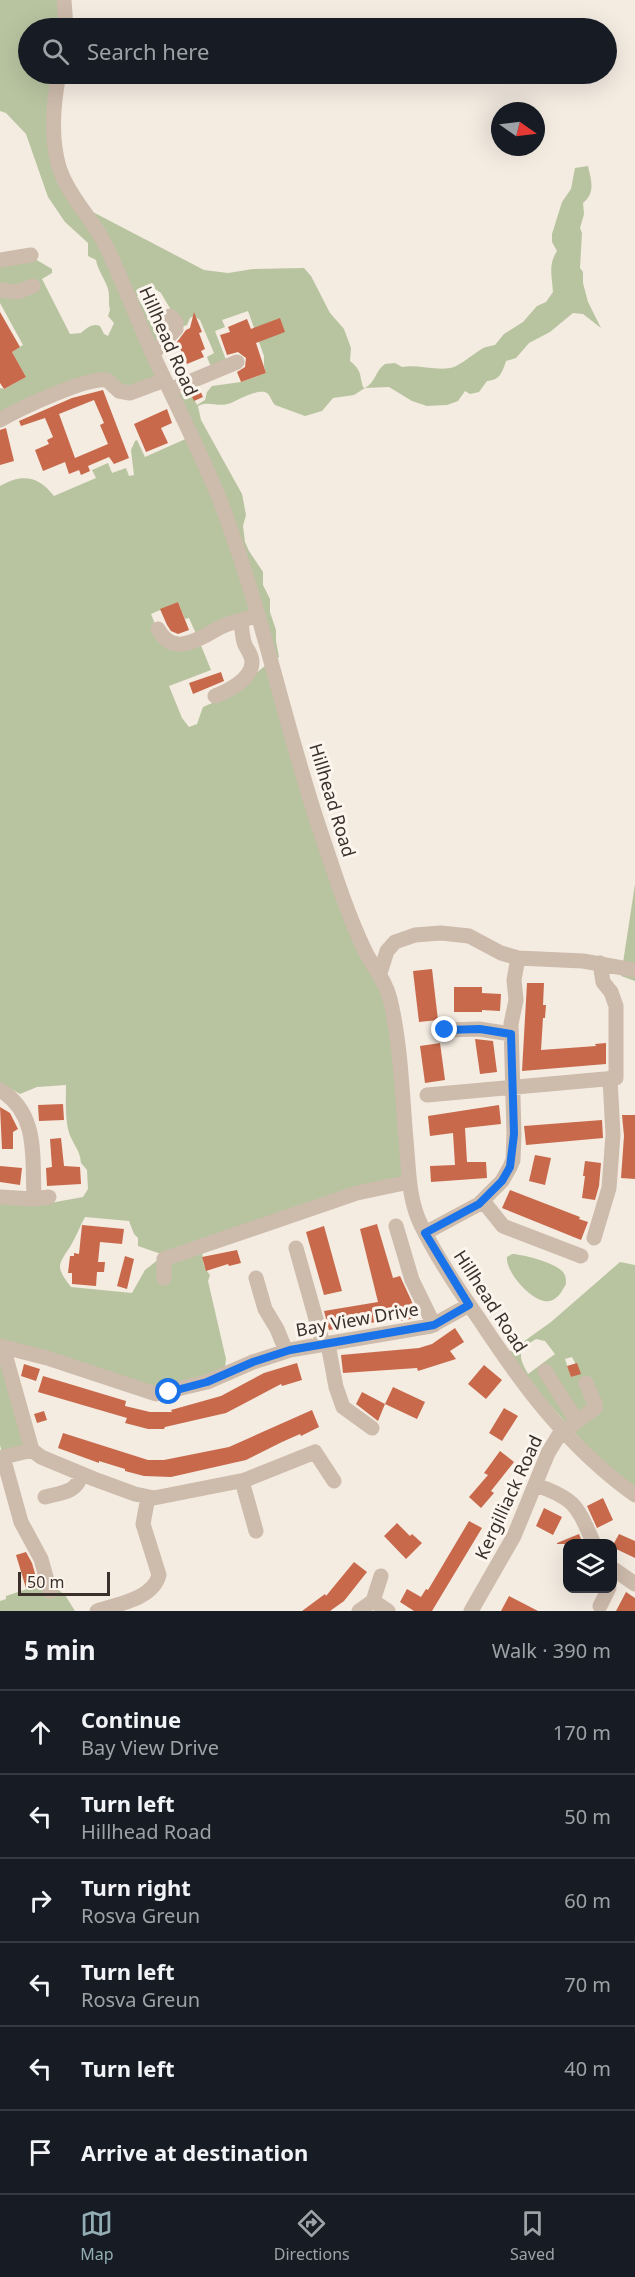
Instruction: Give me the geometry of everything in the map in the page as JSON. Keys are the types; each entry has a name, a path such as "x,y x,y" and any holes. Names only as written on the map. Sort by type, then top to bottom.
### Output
{"street":[{"path":"64,0 65,18"},
{"name":"Hillhead Road","path":"57,84 53,132 60,171 74,198 106,245 218,495 257,615 322,837 361,941 388,991 396,1031 409,1182 412,1201 425,1233 469,1305 518,1377 562,1431 602,1469 635,1495"},
{"path":"0,260 31,255"},
{"path":"0,290 17,291 33,286"},
{"path":"153,354 175,331 177,324 170,316"},
{"path":"0,420 93,380 107,380 119,390 130,393 167,385 237,362"},
{"path":"158,629 168,640 188,644 204,638 222,626 257,615"},
{"path":"215,696 230,689 250,670 252,660 244,643 241,621"},
{"path":"380,973 386,953 392,944 425,933 465,935 501,953 518,958 600,963 635,970"},
{"path":"425,1233 483,1201 502,1181 513,1160 511,1034 516,1000 514,980 518,958"},
{"path":"594,1238 609,1188 613,1135 616,1006 611,992 603,982 600,963"},
{"path":"445,1030 480,1029 511,1034"},
{"path":"427,1095 613,1078"},
{"path":"0,1090 23,1102 31,1138 33,1198"},
{"path":"164,1278 164,1259 357,1193 409,1182"},
{"path":"0,1197 49,1197"},
{"path":"483,1201 503,1226 555,1253 581,1256"},
{"path":"396,1226 412,1280 434,1325"},
{"path":"296,1248 343,1407 372,1428"},
{"path":"256,1278 265,1309 286,1351"},
{"name":"Bay View Drive","path":"4,1347 156,1394 207,1382 253,1362 286,1351 434,1325 469,1305"},
{"path":"4,1347 32,1450 41,1457 82,1474 148,1497 170,1496 242,1481 315,1452 334,1481"},
{"path":"545,1371 577,1421"},
{"path":"562,1431 592,1412 595,1406 586,1383"},
{"name":"Kergilliack Road","path":"471,1611 513,1536 548,1453 562,1431"},
{"path":"32,1450 2,1458 15,1524 41,1559 50,1591"},
{"path":"45,1497 74,1489 82,1474"},
{"path":"242,1481 256,1531"},
{"path":"536,1485 563,1496 575,1506 592,1539"},
{"path":"97,1611 141,1596 157,1582 159,1575 143,1524 148,1497"},
{"path":"617,1575 635,1584"},
{"path":"359,1611 374,1601 381,1576"},
{"path":"600,1606 606,1593"},
{"path":"374,1601 388,1611"}],"green space":[{"path":"0,0 64,0 65,18 18,18 18,84 58,84 55,149 89,210 204,270 228,273 253,269 304,268 311,276 330,313 344,329 351,348 350,361 358,370 365,388 354,395 333,398 322,411 305,416 275,405 268,394 263,392 254,393 227,404 198,406 201,420 242,494 246,515 243,526 245,542 263,572 263,585 270,599 270,612 276,630 279,657 274,661 256,614 197,636 189,618 185,619 178,602 151,614 159,634 200,643 211,670 169,686 182,718 189,727 197,724 203,707 228,696 271,661 310,802 383,978 409,1182 203,1251 203,1261 210,1275 208,1281 226,1359 225,1368 169,1391 10,1347 29,1446 3,1457 0,1445 0,1197 50,1203 83,1197 88,1189 87,1170 81,1163 68,1129 66,1085 37,1087 20,1094 0,1083 0,486 16,479 30,479 42,484 54,496 96,478 92,470 108,463 112,473 126,468 129,476 134,475 131,450 135,441 137,440 145,457 190,437 173,395 186,383 197,405 205,400 212,386 241,382 266,373 264,356 248,311 222,320 225,327 215,331 228,365 213,372 207,357 214,353 200,320 194,316 190,318 187,325 176,329 152,354 165,380 140,391 109,381 0,420 0,388 4,389 26,377 12,352 23,345 0,303 0,260 35,259 52,269 52,273 42,279 70,334 81,333 90,326 97,325 108,336 114,323 108,316 110,310 108,289 96,260 88,256 88,243 65,222 48,197 26,134 6,113 0,111","holes":["154,288 161,293 174,315 165,317 154,325 147,319 149,307 141,304 137,296 143,290","85,1217 129,1221 138,1238 138,1246 164,1255 145,1270 132,1293 71,1287 60,1267"]},
{"path":"588,166 592,186 590,195 583,203 584,214 580,228 582,233 580,268 583,272 583,283 588,302 601,328 583,314 573,313 550,332 529,343 516,358 506,361 500,375 487,381 479,392 470,394 465,391 458,401 447,405 427,406 412,401 389,387 365,388 385,364 395,363 402,367 442,369 454,367 483,348 495,345 504,334 523,322 537,306 546,302 553,292 551,276 557,251 552,242 552,234 562,202 571,189 575,168"},
{"path":"635,884 635,981 621,976"},
{"path":"512,1254 553,1265 562,1271 566,1284 553,1300 543,1301 536,1298 522,1286 511,1271 507,1257"},
{"path":"620,1262 635,1265 635,1494 623,1486 505,1355 551,1322","holes":["536,1339 545,1341 555,1354 528,1374 521,1354 522,1350","572,1357 580,1373 571,1377 565,1359"]},
{"path":"48,1582 65,1595 75,1611 0,1611 0,1601 6,1599 6,1596"}],"building":[{"path":"0,312 20,347 12,352 26,377 4,389 0,383"},
{"path":"194,312 202,332 199,333 205,349 201,351 204,357 187,364 177,342 190,328"},
{"path":"280,318 285,332 256,343 266,373 241,382 237,372 245,367 246,358 238,352 227,355 220,335 230,332 228,327 247,319 251,329"},
{"path":"199,388 203,397 194,401 190,392"},
{"path":"103,390 129,458 114,464 109,457 88,466 90,471 81,475 79,470 69,474 65,462 43,471 35,450 49,444 47,440 53,437 45,418 21,426 19,421 72,398","holes":["94,400 104,423 100,425 108,444 75,458 59,414"]},
{"path":"167,409 172,423 161,428 168,443 146,452 134,424"},
{"path":"6,428 14,461 0,465 0,430"},
{"path":"178,602 189,630 178,634 171,631 160,609"},
{"path":"221,672 224,681 193,694 189,683"},
{"path":"432,969 438,1020 419,1022 413,971"},
{"path":"527,983 544,983 543,1005 546,1005 541,1050 596,1046 595,1044 606,1043 606,1064 522,1071"},
{"path":"454,987 482,987 482,993 501,994 500,1011 454,1012"},
{"path":"475,1039 493,1041 497,1072 480,1074"},
{"path":"440,1043 445,1080 425,1083 420,1046"},
{"path":"63,1104 64,1120 39,1121 38,1105"},
{"path":"499,1105 501,1124 465,1128 467,1162 486,1162 487,1178 431,1182 430,1166 455,1165 453,1133 430,1136 428,1116"},
{"path":"0,1107 10,1113 18,1129 13,1132 13,1149 2,1149"},
{"path":"622,1115 635,1115 635,1179 621,1178 624,1136"},
{"path":"602,1120 603,1138 526,1145 524,1126"},
{"path":"61,1138 64,1166 80,1167 81,1184 47,1186 46,1168 52,1167 50,1139"},
{"path":"535,1155 551,1158 545,1185 529,1181"},
{"path":"585,1161 601,1163 595,1200 582,1198"},
{"path":"0,1166 22,1168 20,1185 0,1182"},
{"path":"510,1190 588,1222 581,1240 502,1208"},
{"path":"377,1224 393,1278 400,1276 412,1302 416,1318 400,1321 397,1308 374,1312 376,1322 329,1330 324,1311 378,1302 360,1229"},
{"path":"82,1225 124,1229 122,1244 100,1242 98,1262 105,1262 104,1272 97,1272 96,1286 72,1284 72,1273 68,1273 70,1256 74,1256 74,1253 79,1254"},
{"path":"324,1226 342,1291 324,1295 306,1232"},
{"path":"237,1250 241,1263 229,1266 228,1264 206,1271 202,1257"},
{"path":"125,1256 134,1259 127,1289 117,1286"},
{"path":"455,1328 464,1342 450,1351 456,1359 418,1371 417,1368 343,1373 341,1355 419,1348 432,1344"},
{"path":"297,1363 302,1380 282,1386 281,1384 226,1413 164,1429 148,1429 125,1423 127,1418 38,1392 43,1376 126,1401 125,1406 150,1412 172,1412 171,1410 221,1396 264,1373"},
{"path":"577,1363 581,1374 571,1377 567,1366"},
{"path":"24,1364 40,1369 36,1381 21,1376"},
{"path":"484,1365 502,1380 486,1399 468,1384"},
{"path":"393,1387 425,1402 417,1419 385,1404"},
{"path":"362,1392 385,1404 378,1421 356,1404"},
{"path":"504,1408 518,1416 502,1441 489,1433"},
{"path":"312,1410 319,1427 301,1436 300,1434 246,1460 171,1477 144,1476 58,1448 63,1433 148,1460 164,1460 229,1447"},
{"path":"44,1411 47,1420 37,1423 34,1414"},
{"path":"500,1451 514,1462 491,1491 494,1493 481,1508 469,1497 488,1475 484,1473"},
{"path":"603,1498 613,1520 597,1528 587,1506"},
{"path":"544,1508 562,1517 553,1535 536,1526"},
{"path":"469,1521 482,1528 432,1611 414,1611 400,1602 407,1589 421,1597 426,1589 428,1590"},
{"path":"397,1523 410,1536 412,1534 422,1543 406,1559 384,1536"},
{"path":"579,1534 581,1539 567,1539"},
{"path":"619,1534 635,1541 635,1558 617,1549 616,1539"},
{"path":"26,1552 38,1584 26,1588 16,1555"},
{"path":"354,1562 367,1572 344,1601 330,1611 302,1611 325,1594 326,1596"},
{"path":"626,1592 635,1598 635,1611 616,1611"},
{"path":"509,1596 538,1611 501,1611"}],"route":[{"path":"169,1392 207,1382 270,1355 304,1347 410,1331 438,1324 469,1305 425,1233 479,1204 502,1181 510,1167 513,1160 514,1134 511,1034 480,1029 445,1030"}]}
